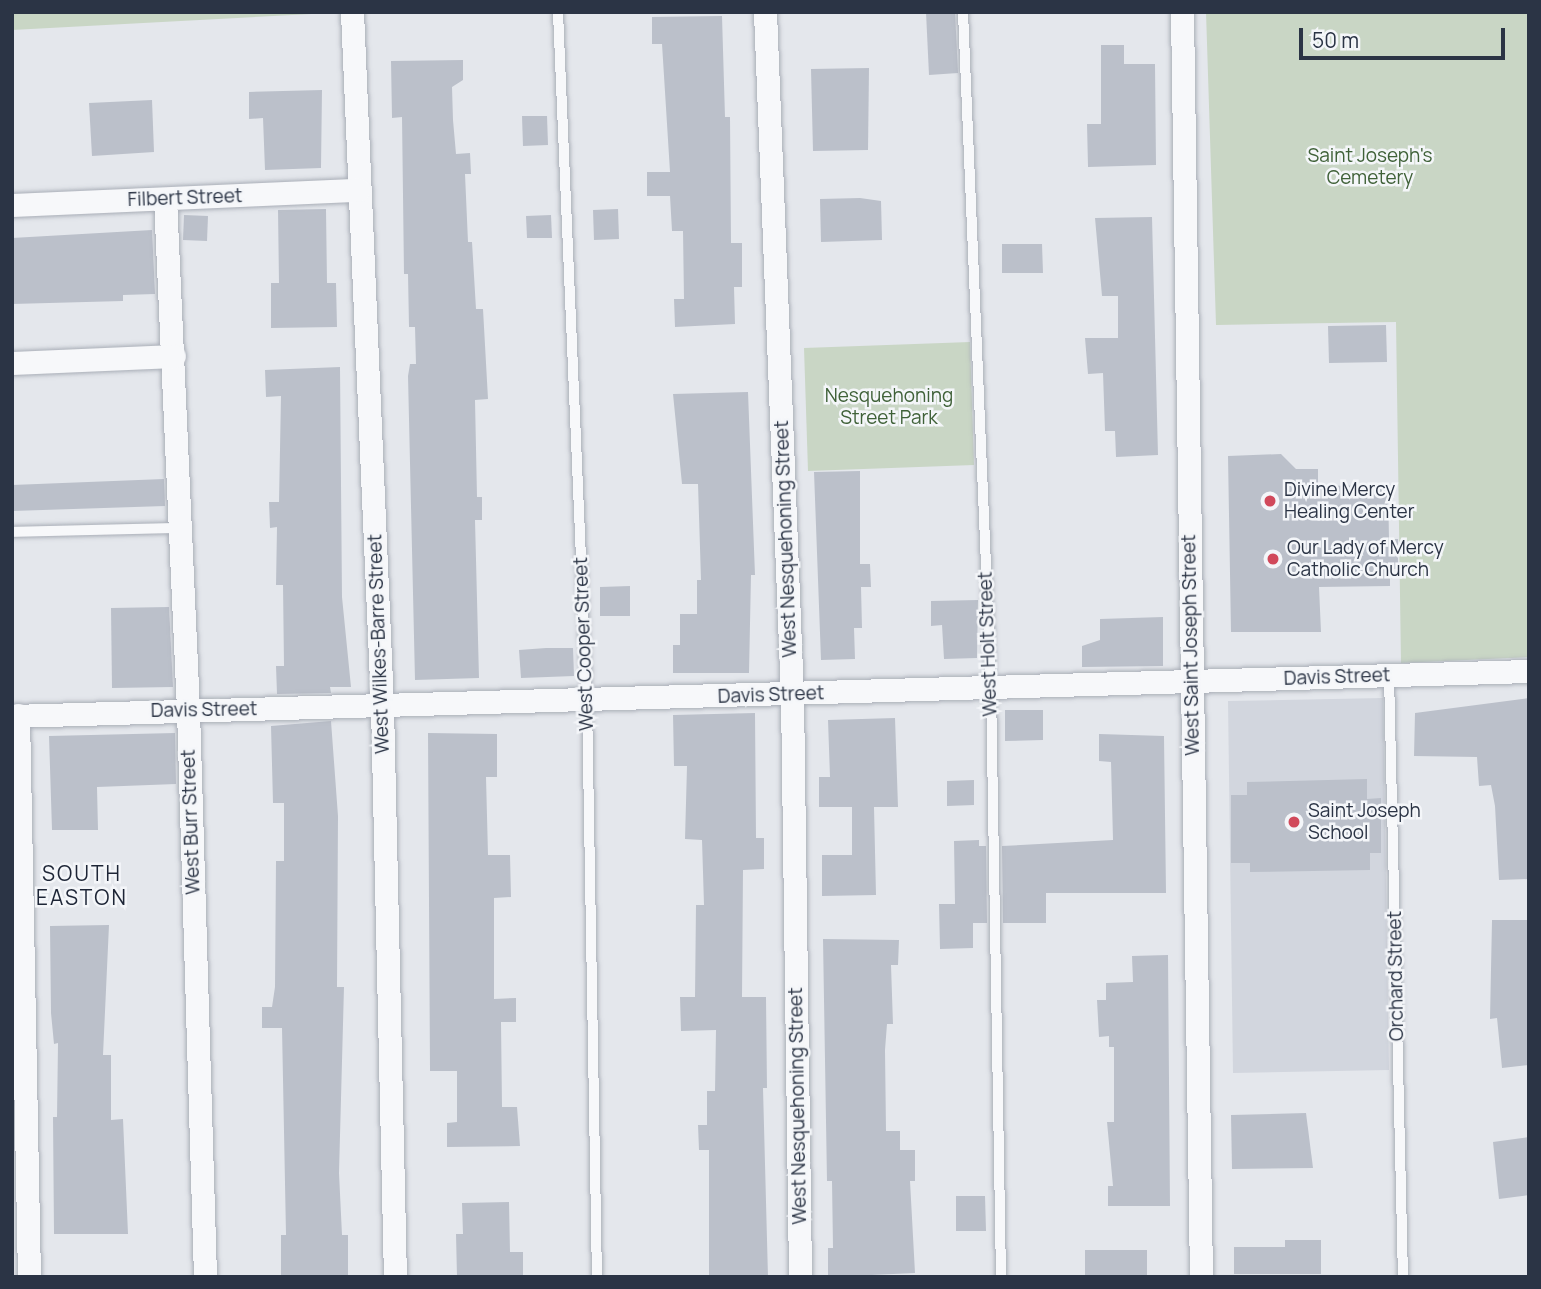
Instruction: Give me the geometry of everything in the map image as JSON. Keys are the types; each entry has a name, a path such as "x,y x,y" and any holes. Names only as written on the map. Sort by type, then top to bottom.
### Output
{"street":[{"name":"West Wilkes-Barre Street","path":"352,12 382,706 395,1277"},
{"name":"West Nesquehoning Street","path":"765,12 792,695 800,1277"},
{"name":"West Saint Joseph Street","path":"1182,12 1201,1277"},
{"name":"Filbert Street","path":"12,205 359,190"},
{"name":"West Burr Street","path":"165,199 188,710 205,1277"},
{"path":"12,363 174,356"},
{"name":"Davis Street","path":"15,716 1529,671"},
{"path":"15,716 29,1277"}],"lane":[{"name":"West Cooper Street","path":"558,12 587,701 597,1277"},
{"name":"West Holt Street","path":"963,12 990,687 1001,1277"},
{"path":"12,531 180,528"},
{"name":"Orchard Street","path":"1389,675 1402,1277"}],"shaded area":[{"path":"1383,698 1389,1070 1233,1073 1228,701"}],"green space":[{"path":"12,12 350,12 12,30"},
{"name":"Saint Joseph's Cemetery","path":"1206,12 1529,12 1529,657 1401,663 1396,322 1216,325"},
{"name":"Nesquehoning Street Park","path":"970,342 974,465 808,471 804,348"}],"building":[{"path":"926,12 955,12 958,73 929,75"},
{"path":"722,16 725,117 730,117 731,243 742,243 742,287 734,287 735,324 675,327 674,299 684,299 683,231 672,231 670,196 647,196 647,172 670,172 662,44 652,44 652,17"},
{"path":"1101,45 1124,45 1124,64 1155,64 1156,165 1088,167 1087,124 1101,124"},
{"path":"463,60 463,80 452,87 453,120 456,154 470,153 471,174 465,174 468,242 472,242 476,309 483,309 488,399 475,400 477,497 482,497 482,520 475,520 479,678 415,680 408,376 410,364 416,364 415,327 409,327 408,274 404,274 402,117 392,118 391,61"},
{"path":"869,68 868,150 813,151 811,69"},
{"path":"322,90 321,168 265,170 263,118 249,119 249,92"},
{"path":"152,100 154,152 92,156 89,103"},
{"path":"522,116 547,116 548,145 523,146"},
{"path":"860,198 881,201 882,240 821,242 820,199"},
{"path":"326,209 327,283 336,283 337,327 271,328 271,283 279,283 278,210"},
{"path":"618,209 619,239 594,240 593,210"},
{"path":"184,215 208,216 207,241 183,240"},
{"path":"551,215 552,238 527,238 526,216"},
{"path":"1152,217 1158,455 1116,457 1115,431 1105,431 1103,373 1088,374 1085,338 1118,338 1118,296 1102,296 1095,218"},
{"path":"152,230 155,294 123,295 123,301 12,304 12,238"},
{"path":"1002,244 1042,244 1043,273 1002,273"},
{"path":"1386,325 1387,362 1329,363 1328,326"},
{"path":"340,367 342,597 351,687 330,687 331,693 277,694 276,666 284,666 283,585 276,585 277,527 270,528 269,502 279,502 281,396 266,397 265,370"},
{"path":"748,392 755,575 751,575 749,673 673,673 673,645 680,645 680,614 697,614 697,580 701,580 698,484 682,484 673,394"},
{"name":"Our Lady of Mercy Catholic Church","path":"1281,454 1296,469 1318,469 1318,486 1388,485 1389,539 1398,539 1398,569 1390,569 1390,586 1319,587 1321,632 1231,632 1228,456"},
{"path":"860,471 860,564 870,564 871,587 861,587 862,628 854,628 855,659 821,660 814,472"},
{"path":"164,479 165,506 12,511 12,485"},
{"path":"630,586 630,616 600,616 600,587"},
{"path":"978,600 977,658 944,659 942,625 931,626 931,601"},
{"path":"169,607 173,687 112,688 111,608"},
{"path":"1163,617 1163,666 1082,667 1082,646 1100,640 1100,619"},
{"path":"573,648 574,676 521,678 519,650"},
{"path":"1529,698 1529,879 1499,880 1495,806 1491,785 1479,786 1477,757 1414,756 1415,713"},
{"path":"1005,710 1043,710 1043,740 1005,741"},
{"path":"755,713 756,838 764,838 764,869 743,870 742,997 766,997 767,1088 763,1088 768,1277 709,1277 709,1150 699,1150 698,1125 707,1125 707,1091 715,1091 716,1030 681,1031 680,997 695,997 696,905 704,905 702,840 685,839 687,766 674,766 673,715"},
{"path":"895,718 898,807 874,807 876,895 822,896 822,855 852,855 852,807 819,807 819,777 830,777 828,720"},
{"path":"331,721 338,816 337,987 344,987 339,1173 342,1235 348,1235 348,1277 281,1277 281,1235 286,1235 282,1028 262,1028 262,1007 272,1007 275,987 276,861 284,861 284,803 273,803 271,726"},
{"path":"175,733 176,784 97,787 98,830 52,830 49,736"},
{"path":"428,733 497,734 497,777 486,777 488,855 510,855 511,897 494,898 494,999 516,998 516,1022 501,1022 502,1107 517,1107 520,1146 447,1147 447,1123 457,1122 457,1071 430,1071"},
{"path":"1099,734 1164,736 1166,893 1046,893 1046,923 1003,923 1002,846 1113,840 1111,762 1099,761"},
{"path":"1367,779 1367,799 1381,798 1381,853 1370,853 1370,870 1250,872 1250,863 1231,863 1231,795 1247,795 1247,782"},
{"path":"974,780 974,805 947,806 947,781"},
{"path":"979,840 979,846 986,846 987,923 973,923 973,948 940,949 939,904 955,904 954,841"},
{"path":"1492,920 1529,920 1529,1065 1502,1068 1497,1018 1490,1019"},
{"path":"109,925 103,1055 111,1055 111,1120 123,1119 128,1234 54,1234 53,1117 57,1117 58,1043 54,1044 51,1013 50,926"},
{"path":"823,939 899,940 898,965 891,965 893,1024 887,1024 885,1050 886,1131 900,1131 900,1150 915,1150 915,1181 910,1181 915,1273 828,1277 828,1248 833,1248 832,1181 827,1181"},
{"path":"1168,955 1170,1206 1108,1206 1108,1186 1113,1186 1107,1122 1114,1122 1114,1047 1109,1047 1109,1036 1099,1037 1097,1000 1106,1000 1106,983 1133,982 1132,956"},
{"path":"1306,1113 1313,1168 1232,1169 1231,1115"},
{"path":"1529,1137 1529,1195 1499,1199 1493,1142"},
{"path":"956,1196 985,1196 986,1231 956,1231"},
{"path":"509,1202 510,1252 523,1252 523,1276 457,1277 456,1234 463,1234 462,1203"},
{"path":"1285,1240 1321,1240 1321,1274 1234,1274 1234,1247 1285,1247"},
{"path":"1085,1250 1147,1250 1147,1277 1085,1277"}],"place":[{"name":"Divine Mercy Healing Center","path":"1270,501"},
{"name":"Our Lady of Mercy Catholic Church","path":"1273,559"},
{"name":"Saint Joseph School","path":"1294,822"}],"district":[{"name":"SOUTH EASTON","path":"82,885"}]}
